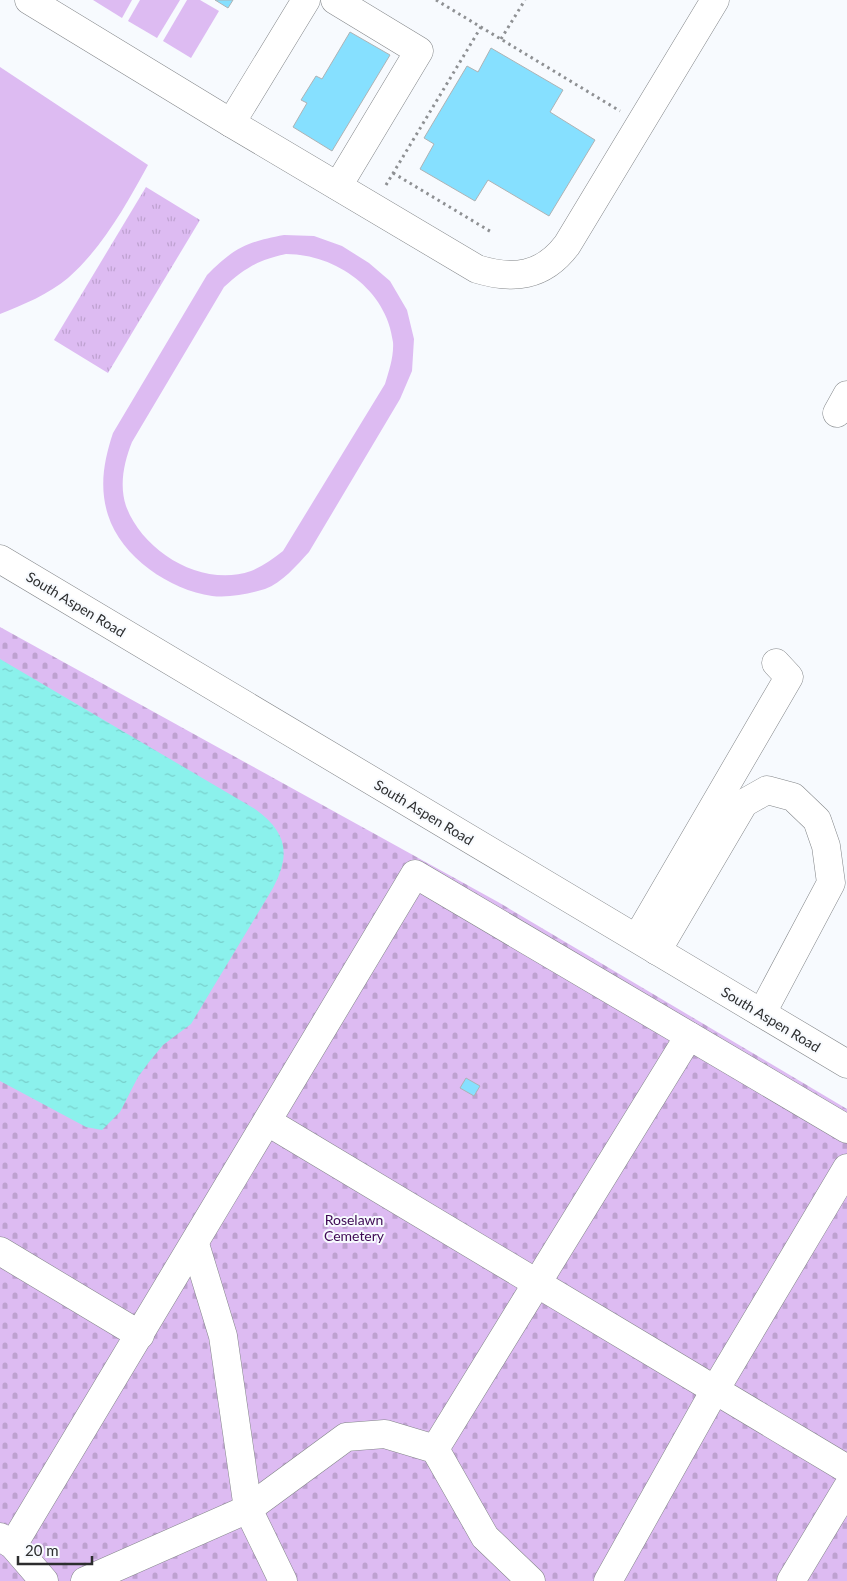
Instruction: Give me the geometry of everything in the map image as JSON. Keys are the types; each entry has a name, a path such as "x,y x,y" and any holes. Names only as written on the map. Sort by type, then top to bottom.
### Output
{"street":[{"path":"29,0 477,269 498,275 519,274 538,269 556,260 568,245 715,0"},
{"path":"231,123 306,0"},
{"path":"336,0 419,51 338,186"},
{"name":"South Aspen Road","path":"0,559 847,1064"},
{"path":"647,945 789,677 776,663"},
{"path":"647,945 744,803 767,790 793,797 817,820 826,846 831,883 762,1013"},
{"path":"44,1581 7,1541 140,1335 415,874 847,1129"},
{"path":"435,1449 689,1036"},
{"path":"268,1122 847,1469"},
{"path":"608,1581 714,1390 847,1168"},
{"path":"195,1244 223,1336 248,1509 283,1581"},
{"path":"0,1251 140,1335"},
{"path":"86,1581 248,1509 346,1437 385,1434 435,1449 485,1536 531,1581"},
{"path":"791,1581 847,1488"}],"path":[{"path":"436,0 641,124"},
{"path":"501,39 525,0"},
{"path":"373,207 481,27"},
{"path":"394,173 493,233"}],"green space":[{"path":"93,0 132,0 122,18"},
{"path":"140,0 180,0 157,38 128,21"},
{"path":"187,0 200,0 219,11 191,58 163,41"},
{"path":"0,67 148,165 113,225 81,266 53,289 27,303 0,314"},
{"path":"146,187 200,220 108,373 54,340"},
{"path":"284,235 314,236 342,246 369,263 390,281 407,310 414,339 412,371 400,399 309,552 289,573 277,583 259,591 225,596 196,593 164,579 149,569 124,545 114,530 105,505 103,484 107,453 113,433 207,275 233,252 260,240","holes":["286,254 323,260 356,278 370,291 381,306 389,323 393,342 390,369 385,384 283,551 251,571 232,575 194,570 176,562 160,551 134,523 126,506 123,490 123,474 129,450 224,287 245,270 267,259"]},
{"name":"Roselawn Cemetery","path":"0,627 498,902 847,1109 847,1581 0,1581"}],"water":[{"path":"0,659 255,809 274,826 283,844 282,865 273,888 191,1024 163,1045 138,1077 120,1112 102,1130 86,1127 0,1081"}],"building":[{"path":"215,0 233,0 228,8"},
{"path":"350,32 390,55 332,151 293,127 307,103 301,100 316,76 322,79"},
{"path":"491,48 563,90 550,112 595,140 549,216 488,180 475,201 420,169 434,144 424,138 467,66 478,72"},
{"path":"466,1078 480,1086 474,1096 460,1088"}]}
